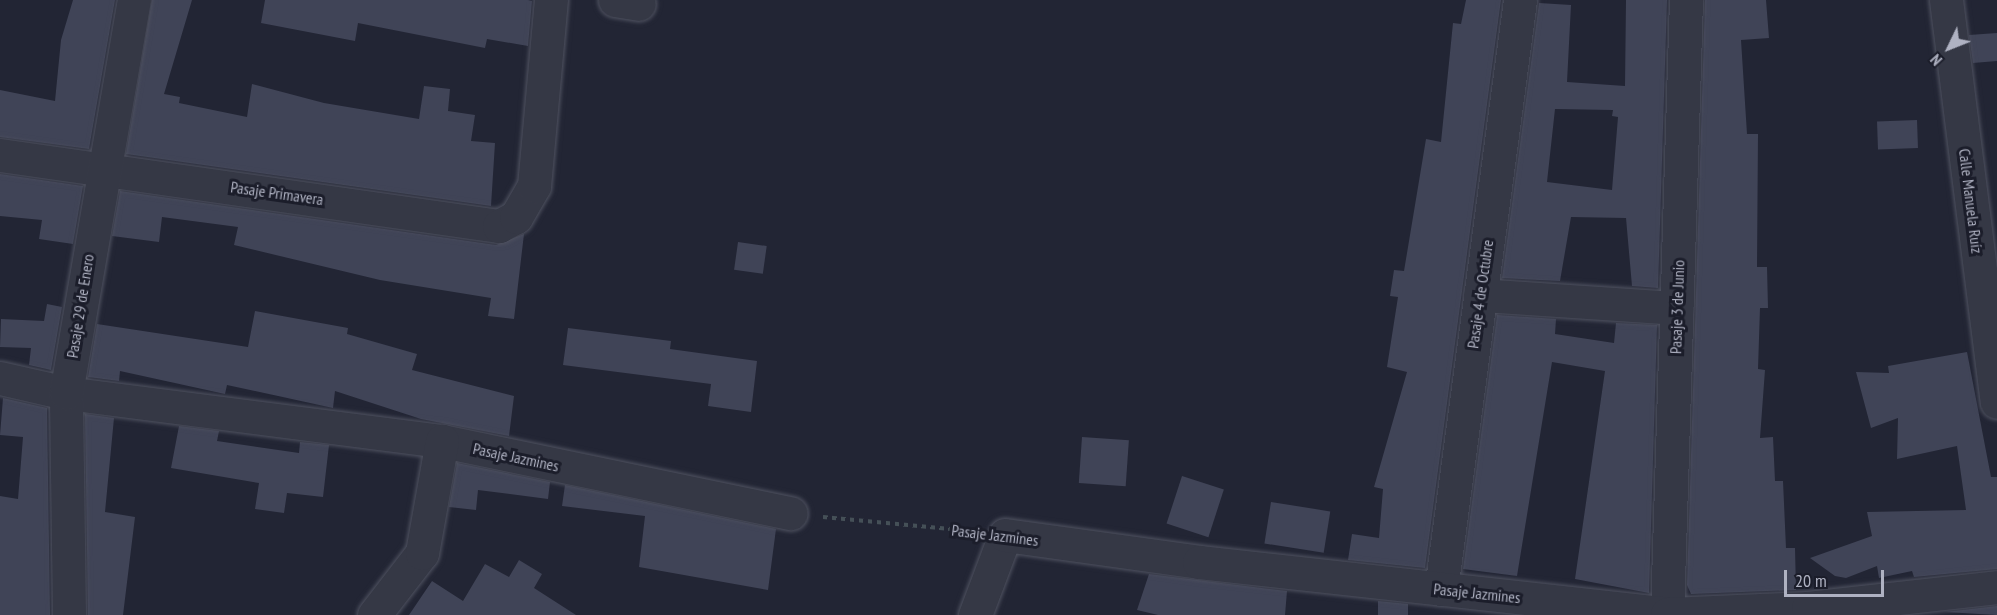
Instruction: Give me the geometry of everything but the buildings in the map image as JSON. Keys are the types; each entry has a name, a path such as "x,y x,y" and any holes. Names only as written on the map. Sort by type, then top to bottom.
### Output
{"street":[{"name":"Pasaje 29 de Enero","path":"69,615 66,393 102,168 134,0"},
{"name":"Pasaje Primavera","path":"0,155 499,226 516,217 534,186 551,0"},
{"name":"Pasaje 4 de Octubre","path":"1441,589 1520,0"},
{"name":"Pasaje 3 de Junio","path":"1667,614 1686,0"},
{"name":"Calle Manuela Ruíz","path":"1946,0 1997,402"},
{"path":"1480,295 1677,308"},
{"name":"Pasaje Jazmines","path":"0,378 66,393 442,441 791,513"},
{"path":"374,615 422,553 442,441"},
{"path":"975,615 1005,535"},
{"name":"Pasaje Jazmines","path":"1005,535 1441,589 1667,614 1808,609 1997,587"}],"path":[{"name":"Pasaje Jazmines","path":"791,513 1005,535"}]}
